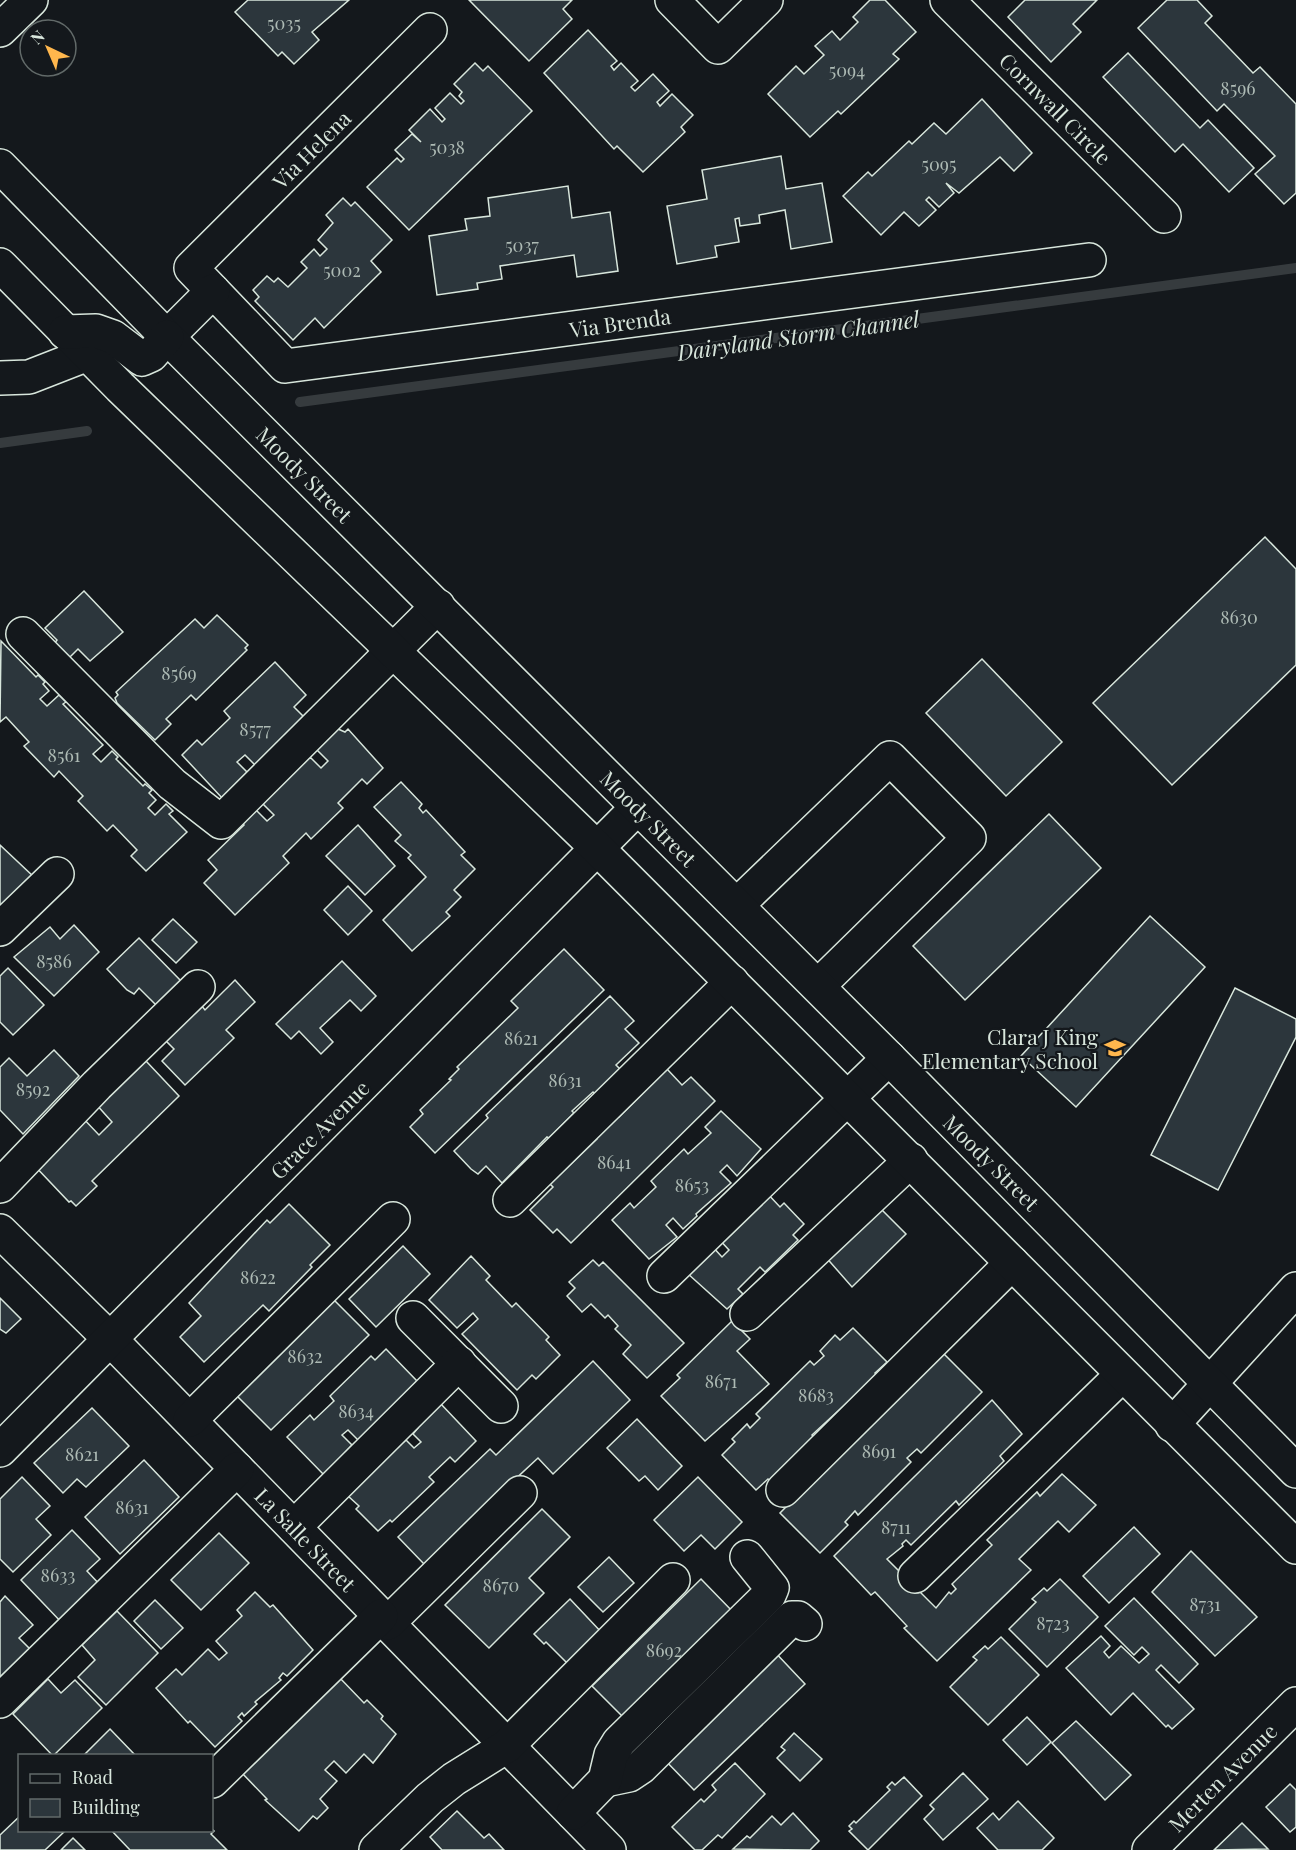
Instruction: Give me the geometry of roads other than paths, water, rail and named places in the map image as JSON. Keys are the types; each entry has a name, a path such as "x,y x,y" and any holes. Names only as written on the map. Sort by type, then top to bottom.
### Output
{"main road":[{"path":"0,30 31,0"},
{"path":"672,0 718,47 766,0"},
{"name":"Cornwall Circle","path":"947,0 1164,216"},
{"name":"Via Helena","path":"191,268 430,30"},
{"name":"Moody Street","path":"0,166 167,337 818,986 1296,1471"},
{"name":"Via Brenda","path":"191,268 285,366 1089,260"},
{"path":"0,265 65,332 597,848 849,1097 1122,1375 1296,1547"},
{"path":"65,332 96,331 113,337 142,359 151,355 213,291"},
{"path":"0,378 29,377 88,354"},
{"path":"24,634 172,784 221,822 438,606"},
{"path":"737,905 890,758 969,838 818,986"},
{"name":"Grace Avenue","path":"0,1450 637,807"},
{"path":"0,929 57,874"},
{"path":"510,1200 732,982"},
{"path":"0,1186 198,987"},
{"path":"664,1276 889,1058"},
{"path":"747,1314 911,1160"},
{"path":"190,1420 393,1219"},
{"name":"La Salle Street","path":"0,1231 190,1420 609,1850"},
{"path":"783,1490 1012,1263"},
{"path":"1172,1425 1296,1289"},
{"path":"413,1317 501,1406"},
{"path":"294,1527 459,1364"},
{"path":"915,1576 1122,1375"},
{"path":"0,1701 237,1469"},
{"path":"213,1780 520,1493"},
{"path":"573,1813 605,1780 611,1755 619,1742 769,1595 772,1588 769,1582 747,1557"},
{"path":"376,1850 446,1785 507,1746 673,1580"},
{"path":"605,1780 629,1775 641,1767 792,1618 798,1618 805,1624"},
{"name":"Merten Avenue","path":"1149,1850 1296,1704"}],"waterway":[{"name":"Dairyland Storm Channel","path":"300,402 1296,268"},
{"name":"Dairyland Storm Channel","path":"0,443 87,431"}],"place":[{"name":"Clara J King Elementary School","path":"1115,1048"}]}
